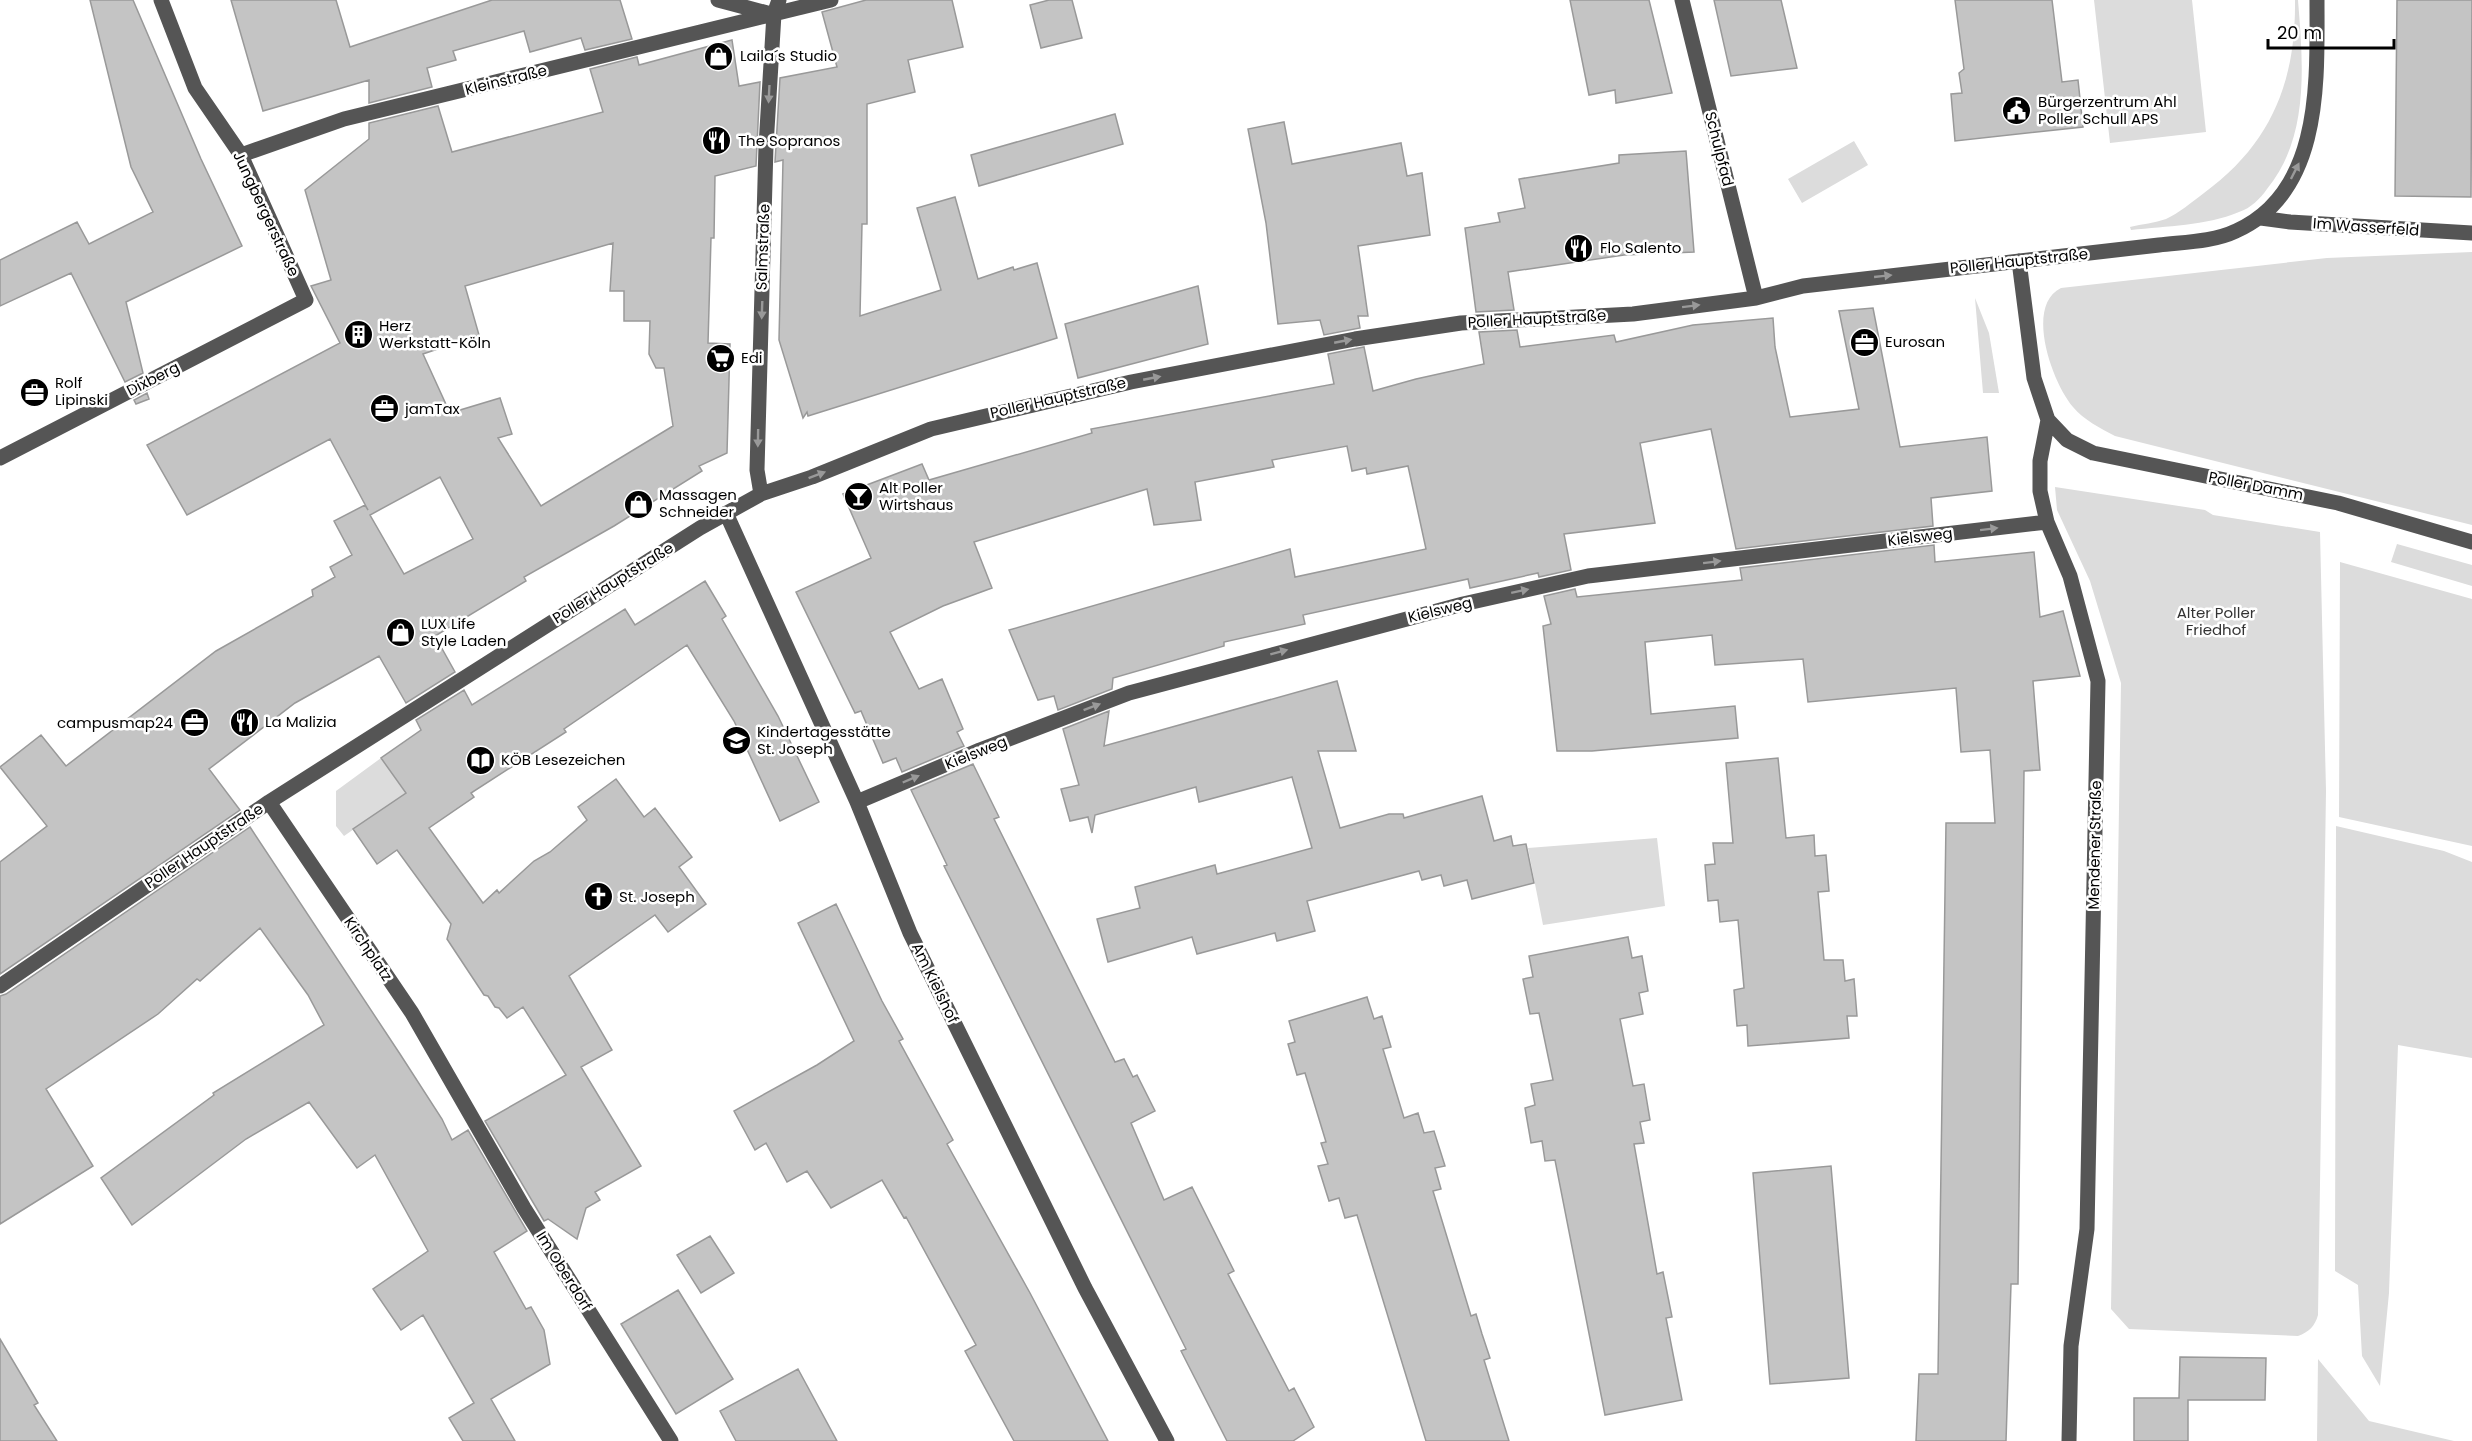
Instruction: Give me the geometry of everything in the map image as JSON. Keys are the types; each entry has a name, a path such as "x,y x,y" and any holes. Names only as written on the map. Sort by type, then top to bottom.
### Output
{"street":[{"name":"Jungbergerstraße","path":"161,0 195,88 241,155 306,300"},
{"path":"718,0 776,7"},
{"name":"Kleinstraße","path":"241,155 344,120 776,7 831,0"},
{"name":"Schulpfad","path":"1682,0 1756,298"},
{"path":"2261,218 2281,196 2298,168 2309,133 2316,80 2318,0"},
{"name":"Salmstraße","path":"761,494 758,437 766,146 776,7"},
{"name":"Poller Hauptstraße","path":"0,986 269,802 726,513 761,494 812,477 931,429 1131,382 1355,339 1461,323 1633,314 1756,298 1803,286 2208,239 2234,232 2261,218"},
{"name":"Im Wasserfeld","path":"2261,218 2290,222 2472,233"},
{"name":"Mendener Straße","path":"2019,261 2034,378 2048,420 2040,461 2040,491 2047,522 2070,576 2098,681 2087,1229 2072,1346 2069,1441"},
{"name":"Dixberg","path":"0,458 306,300"},
{"name":"Poller Damm","path":"2048,420 2067,440 2093,453 2338,503 2472,542"},
{"name":"Am Kielshof","path":"726,513 857,802 910,933 1085,1288 1167,1441"},
{"name":"Kielsweg","path":"857,802 980,750 1129,693 1463,604 1588,576 2047,522"},
{"name":"Kirchplatz","path":"269,802 412,1013 462,1098"},
{"name":"Im Oberdorf","path":"462,1098 524,1208 670,1441"}],"green space":[{"path":"2094,0 2192,0 2206,132 2110,143"},
{"path":"2295,0 2298,0 2302,74 2297,123 2291,146 2281,169 2267,189 2251,206 2226,217 2186,225 2131,230 2130,227 2157,222 2176,214 2227,174 2247,154 2275,109 2284,84 2291,58"},
{"path":"1854,141 1868,165 1802,203 1788,179"},
{"path":"2472,252 2472,525 2115,436 2087,420 2073,407 2057,381 2046,346 2043,327 2044,311 2050,297 2061,288 2327,258"},
{"path":"1975,298 1989,333 1999,393 1983,393"},
{"name":"Alter Poller Friedhof","path":"2055,487 2205,510 2213,515 2320,532 2326,791 2318,1315 2311,1328 2298,1336 2129,1329 2111,1309 2121,683 2090,581 2057,510"},
{"path":"2397,544 2472,565 2472,586 2391,562"},
{"path":"2340,562 2472,599 2472,846 2339,817"},
{"path":"381,758 406,793 344,836 336,826 336,791"},
{"path":"2336,826 2444,851 2472,862 2472,1058 2398,1045 2389,1293 2380,1386 2362,1356 2358,1285 2335,1271"},
{"path":"1657,838 1665,906 1543,925 1528,848"},
{"path":"2318,1359 2369,1421 2454,1441 2317,1441"}],"building":[{"path":"90,0 133,0 201,159 242,246 126,302 143,373 125,382 71,273 0,306 0,260 77,222 89,244 153,212 131,167"},
{"path":"231,0 336,0 350,47 492,0 620,0 632,39 585,50 581,38 530,52 524,31 453,51 456,60 427,68 432,87 369,103 369,80 263,111"},
{"path":"866,0 952,0 963,47 908,60 915,92 867,104 867,224 862,224 860,316 941,290 917,208 955,197 978,279 1013,267 1014,270 1037,263 1057,338 808,416 807,412 803,418 779,340 783,160 775,162 780,78 837,67 822,12"},
{"path":"1049,0 1072,0 1082,38 1041,48 1030,5"},
{"path":"1570,0 1649,0 1672,93 1616,103 1615,90 1589,95"},
{"path":"1714,0 1781,0 1797,68 1731,76"},
{"path":"1955,0 2052,0 2062,82 2078,80 2083,127 1955,141 1951,94 1962,93 1959,73 1964,69"},
{"path":"2397,0 2472,0 2471,197 2395,196"},
{"path":"732,40 739,86 760,82 756,166 715,176 708,343 730,344 727,453 699,466 702,471 614,526 524,577 526,581 435,636 455,672 406,703 379,656 295,703 209,769 240,810 0,974 0,862 47,826 0,767 41,735 66,766 216,651 313,596 312,590 335,577 330,567 352,555 334,521 365,505 368,510 330,439 187,515 147,445 340,343 311,286 331,280 305,190 369,139 369,123 438,106 452,152 603,112 590,69 637,57 639,65","holes":["613,243 610,291 624,291 624,321 650,321 649,354 656,368 664,368 673,426 541,506 498,438 512,434 500,398 450,413 423,354 479,335 465,286","440,477 473,539 404,574 370,515"]},
{"path":"1115,114 1123,144 979,186 971,155"},
{"path":"1284,122 1292,164 1401,143 1407,176 1422,173 1430,235 1358,246 1368,316 1358,316 1360,328 1324,335 1320,320 1278,324 1266,223 1248,129"},
{"path":"1686,151 1694,252 1624,255 1508,272 1514,310 1476,312 1465,228 1500,222 1498,213 1525,208 1519,179 1619,163 1619,155"},
{"path":"1198,286 1208,344 1078,378 1065,324"},
{"path":"1873,308 1900,447 1987,437 1992,491 1931,498 1933,526 1736,549 1711,429 1640,443 1655,523 1564,534 1571,570 1539,577 1538,573 1470,588 1468,579 1303,615 1305,624 1224,642 1224,646 1113,678 1112,689 1058,710 1054,696 1038,700 1009,630 1290,549 1295,577 1426,549 1408,466 1367,474 1366,468 1352,471 1347,446 1272,460 1274,467 1195,482 1201,520 1154,525 1147,489 974,542 992,588 943,606 890,632 919,689 942,679 963,729 957,732 964,746 902,772 896,758 883,763 861,711 855,713 796,592 871,558 843,494 922,464 929,480 1092,433 1091,429 1334,384 1328,354 1364,347 1373,391 1484,364 1479,332 1517,330 1520,347 1614,335 1616,342 1693,325 1773,318 1775,347 1790,417 1859,409 1839,311"},
{"path":"147,393 149,399 136,404 134,400"},
{"path":"1934,545 1935,562 2034,552 2040,617 2063,611 2080,676 2033,681 2040,770 2024,771 2018,1284 2011,1284 2006,1441 1916,1441 1919,1374 1938,1374 1946,823 1995,823 1990,750 1961,752 1956,688 1808,702 1803,659 1715,665 1712,635 1645,642 1651,714 1735,706 1738,738 1592,751 1557,751 1543,626 1551,624 1544,596 1575,589 1577,597 1742,580 1740,568"},
{"path":"705,581 726,616 722,619 778,716 819,802 780,821 734,721 687,645 564,729 566,732 471,793 474,797 429,828 483,903 497,890 499,893 534,861 550,852 587,820 578,807 616,779 644,817 655,808 692,857 679,867 706,904 668,932 655,915 569,976 612,1050 581,1067 641,1166 595,1192 600,1200 586,1208 577,1239 548,1219 544,1221 485,1121 566,1075 523,1007 507,1018 499,1008 495,1007 488,996 484,995 447,939 451,924 397,850 377,864 353,829 406,793 381,758 421,730 416,720 464,690 472,705 625,609 635,625"},
{"path":"1337,681 1356,751 1318,751 1340,828 1389,814 1403,814 1404,818 1482,796 1494,841 1511,836 1513,846 1526,844 1534,883 1472,899 1467,880 1444,886 1441,875 1422,880 1419,871 1307,901 1315,931 1277,941 1275,933 1197,954 1192,937 1108,962 1097,919 1140,908 1135,887 1215,865 1217,874 1312,848 1292,777 1199,802 1196,787 1095,815 1092,833 1088,817 1070,821 1061,789 1079,785 1063,729 1109,711 1104,746"},
{"path":"1778,758 1786,838 1814,835 1815,856 1826,855 1829,891 1818,892 1824,960 1843,960 1845,981 1854,979 1857,1016 1847,1016 1849,1038 1748,1046 1747,1025 1737,1026 1734,990 1744,988 1738,920 1720,922 1718,900 1708,901 1705,865 1715,864 1713,843 1733,843 1726,763"},
{"path":"973,764 999,817 994,819 1115,1062 1124,1059 1133,1077 1137,1075 1155,1111 1131,1123 1164,1200 1192,1187 1234,1271 1228,1274 1289,1391 1294,1388 1314,1427 1293,1441 1227,1441 1181,1351 1186,1349 944,866 947,865 911,790"},
{"path":"250,827 442,1119 452,1140 468,1130 527,1231 494,1252 526,1309 531,1307 544,1330 550,1364 491,1399 515,1441 463,1441 449,1418 474,1403 423,1315 401,1330 373,1289 428,1251 375,1155 357,1168 309,1102 246,1139 132,1225 101,1178 214,1095 213,1093 324,1025 308,995 260,928 200,981 197,979 158,1014 46,1089 93,1166 0,1224 0,996"},
{"path":"836,904 882,1001 903,1039 899,1041 953,1140 947,1144 1030,1293 1108,1441 1014,1441 965,1351 976,1345 906,1217 904,1218 882,1180 831,1208 807,1171 787,1182 766,1143 755,1150 734,1111 817,1065 854,1041 798,923"},
{"path":"1628,937 1632,958 1642,956 1648,991 1639,993 1643,1014 1620,1019 1633,1086 1644,1084 1650,1120 1640,1122 1644,1143 1634,1144 1657,1274 1663,1272 1672,1317 1666,1318 1682,1400 1605,1415 1555,1160 1545,1161 1542,1141 1531,1143 1525,1108 1535,1105 1531,1084 1553,1080 1539,1013 1530,1014 1523,979 1533,977 1529,956"},
{"path":"1367,997 1374,1019 1382,1016 1391,1047 1383,1049 1404,1118 1418,1113 1424,1133 1434,1131 1445,1166 1435,1168 1441,1189 1433,1191 1471,1316 1476,1314 1490,1358 1484,1360 1509,1441 1426,1441 1357,1215 1345,1218 1339,1198 1329,1201 1318,1166 1328,1164 1321,1143 1326,1142 1305,1073 1297,1075 1288,1044 1295,1042 1289,1021"},
{"path":"1831,1166 1849,1378 1770,1384 1753,1173"},
{"path":"710,1236 734,1273 701,1293 677,1255"},
{"path":"678,1290 733,1379 676,1414 621,1324"},
{"path":"0,1339 38,1403 34,1405 57,1441 0,1441"},
{"path":"2180,1357 2266,1358 2265,1400 2188,1400 2188,1441 2134,1441 2134,1398 2179,1398"},
{"path":"798,1369 837,1441 736,1441 720,1411"}],"place":[{"name":"Laila´s Studio","path":"719,56"},
{"name":"Bürgerzentrum Ahl Poller Schull APS","path":"2017,111"},
{"name":"The Sopranos","path":"717,141"},
{"name":"Flo Salento","path":"1579,248"},
{"name":"Herz Werkstatt-Köln","path":"358,335"},
{"name":"Eurosan","path":"1864,342"},
{"name":"Edi","path":"720,358"},
{"name":"Rolf Lipinski","path":"34,392"},
{"name":"jamTax","path":"384,409"},
{"name":"Alt Poller Wirtshaus","path":"858,497"},
{"name":"Massagen Schneider","path":"638,504"},
{"name":"LUX Life Style Laden","path":"400,633"},
{"name":"La Malizia","path":"244,722"},
{"name":"campusmap24","path":"194,723"},
{"name":"Kindertagesstätte St. Joseph","path":"736,741"},
{"name":"KÖB Lesezeichen","path":"480,760"},
{"name":"St. Joseph","path":"598,897"}]}
